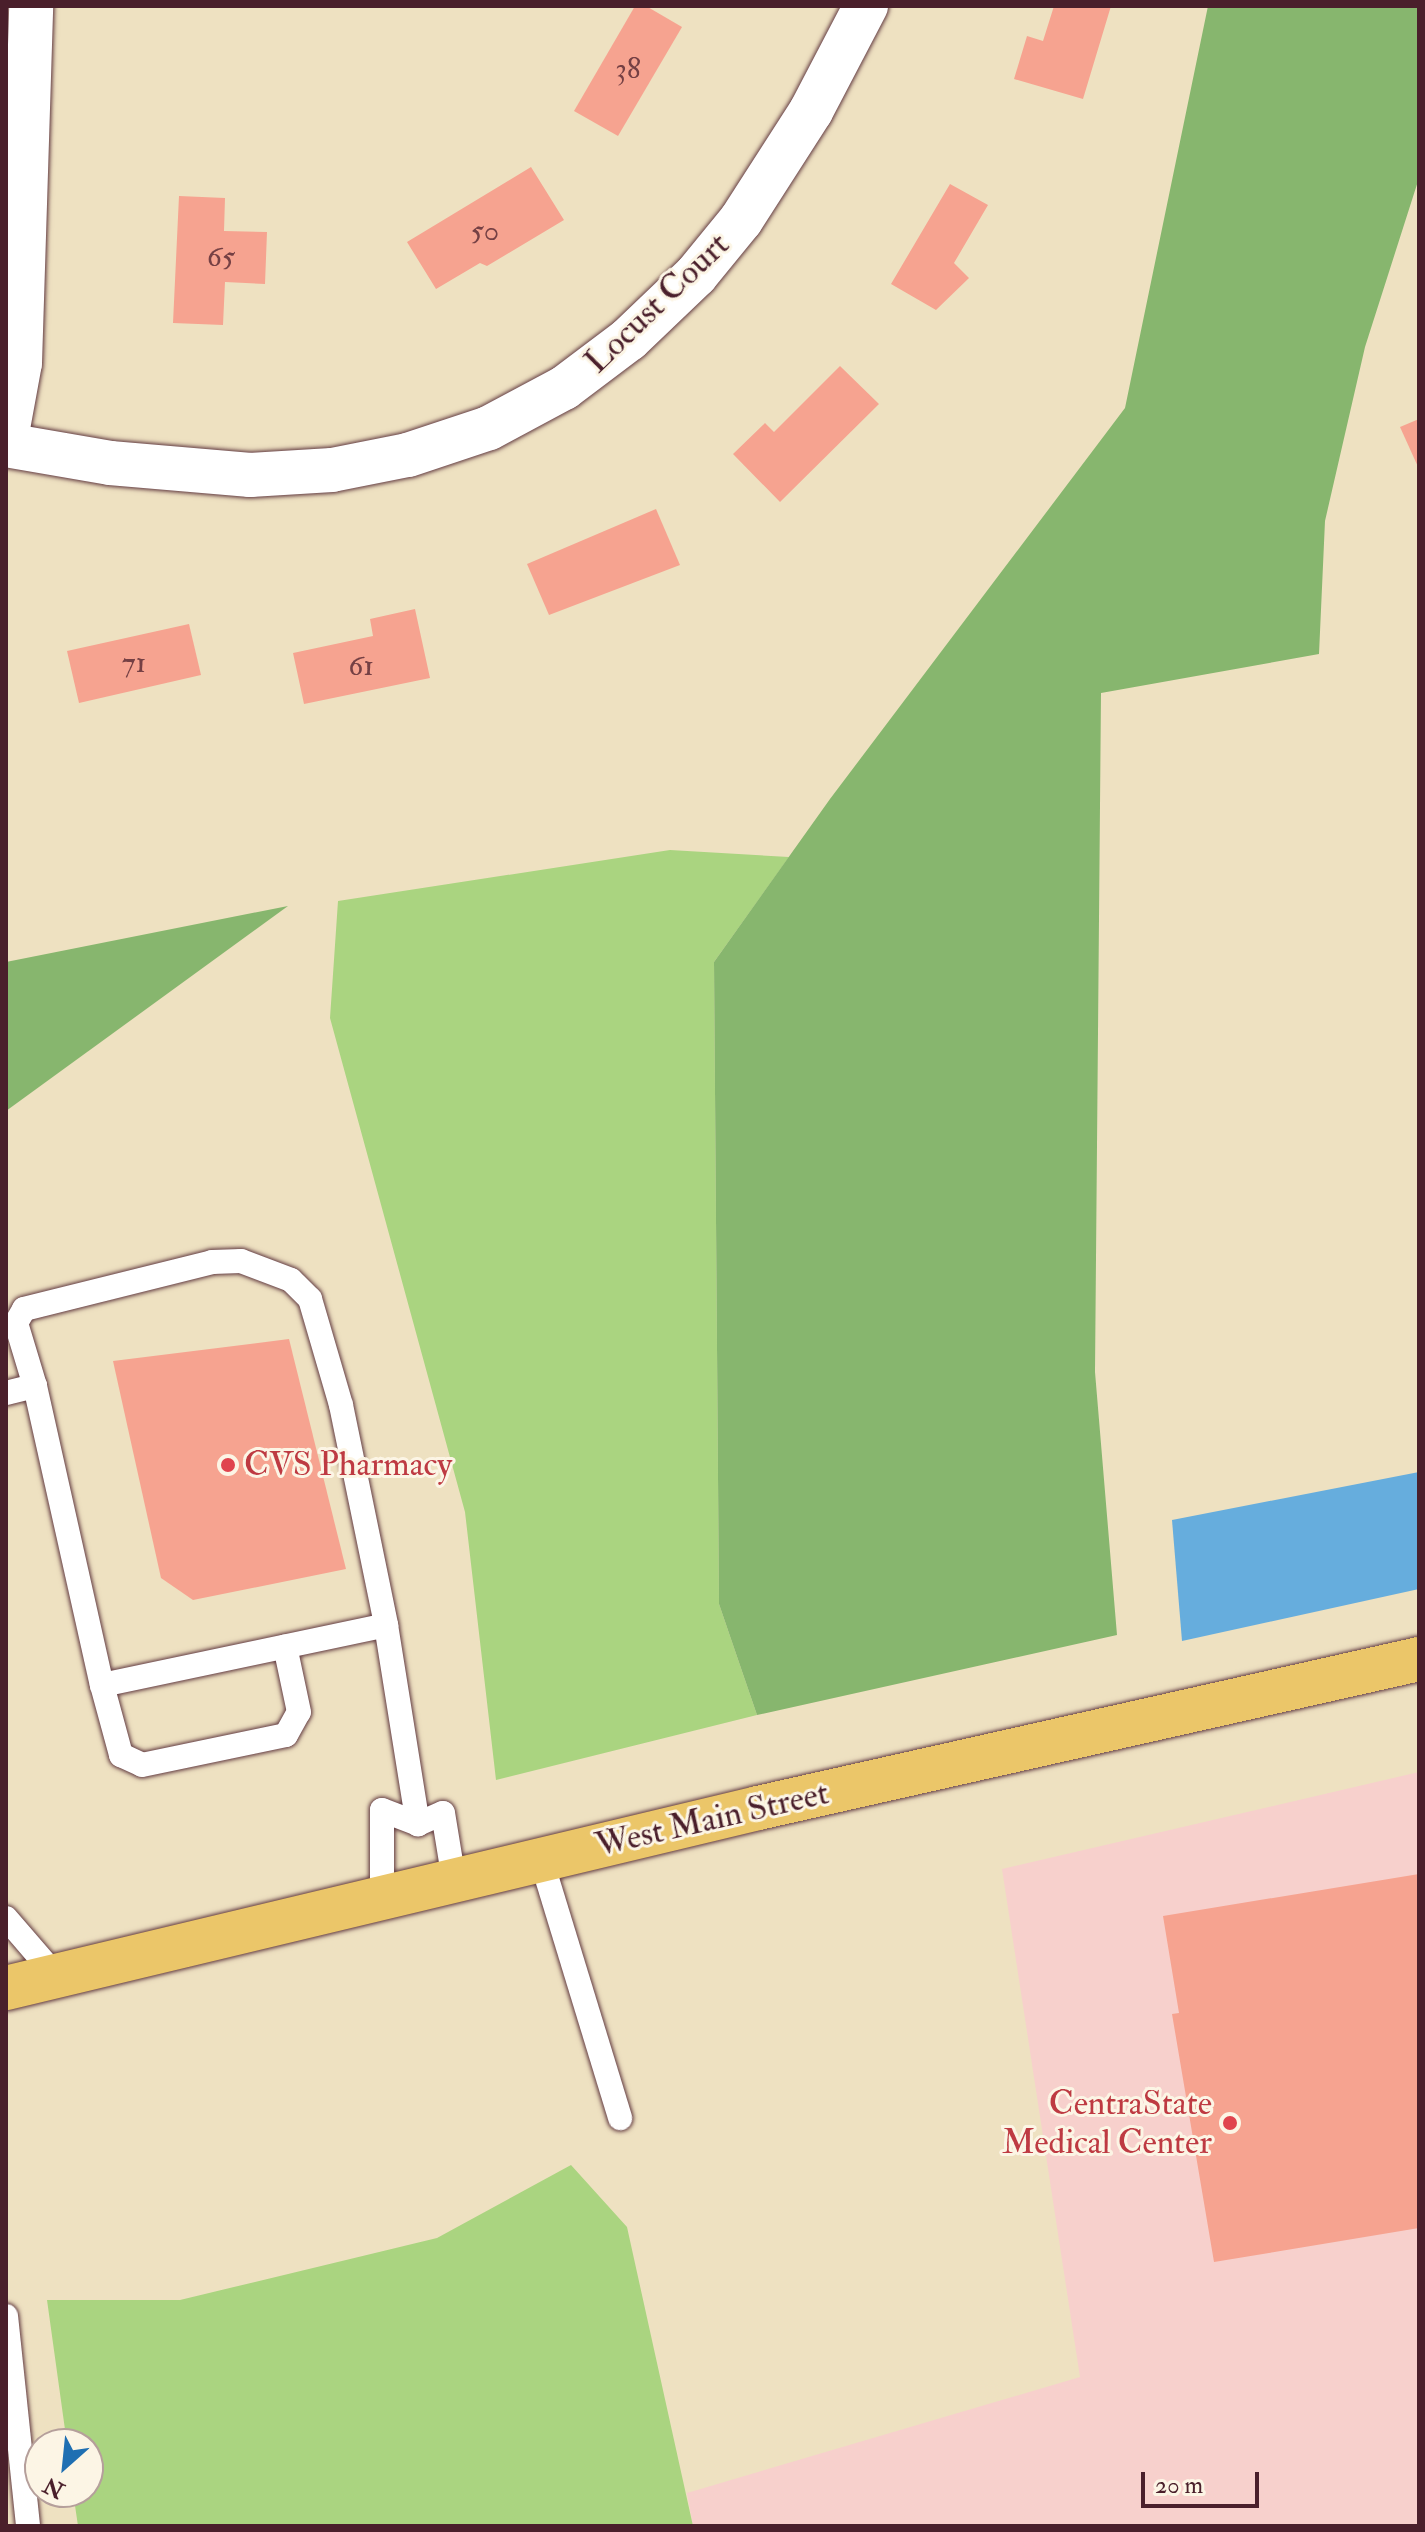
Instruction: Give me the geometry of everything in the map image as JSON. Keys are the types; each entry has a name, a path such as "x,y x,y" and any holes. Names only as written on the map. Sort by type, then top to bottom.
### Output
{"main road":[{"name":"West Main Street","path":"6,1988 541,1859 1419,1659"}],"street":[{"path":"6,439 20,363 31,6"},
{"name":"Locust Court","path":"6,445 110,463 250,475 332,470 408,455 501,421 586,372 696,275 741,220 803,123 866,6"}],"lane":[{"path":"285,1646 299,1712 286,1735 142,1765 121,1755 102,1685 35,1386 16,1323 24,1309 212,1262 241,1261 291,1280 310,1299 337,1392 386,1625 418,1824"},
{"path":"6,1393 35,1386"},
{"path":"102,1685 386,1625"},
{"path":"382,1898 382,1810 418,1824 443,1813 454,1880"},
{"path":"541,1859 620,2118"},
{"path":"6,1918 56,1976"},
{"path":"6,2316 28,2526"}],"shaded area":[{"name":"CentraState Medical Center","path":"1419,1772 1419,2526 693,2526 687,2493 1080,2377 1002,1869"}],"green space":[{"path":"1208,6 1419,6 1419,178 1365,347 1325,521 1319,654 1101,693 1095,1372 1117,1635 757,1715 719,1604 714,962 830,799 1125,408"},
{"path":"670,850 789,857 714,962 719,1604 757,1715 496,1780 465,1512 330,1018 338,901"},
{"path":"288,906 6,1111 6,962"},
{"path":"571,2165 627,2227 693,2526 78,2526 75,2508 104,2508 104,2428 65,2428 47,2300 180,2300 437,2238"}],"water":[{"path":"1419,1472 1419,1589 1182,1641 1172,1520"}],"building":[{"path":"635,6 646,6 682,27 618,136 574,111"},
{"path":"1054,6 1111,6 1083,99 1014,79 1027,36 1043,41"},
{"path":"531,167 564,220 487,266 480,263 436,289 407,242"},
{"path":"950,184 988,205 954,263 969,278 936,310 891,284"},
{"path":"179,196 225,198 224,231 267,232 265,284 225,282 223,325 173,323"},
{"path":"840,366 879,404 780,502 733,454 765,423 774,432"},
{"path":"1419,419 1419,469 1400,427"},
{"path":"656,509 680,565 549,615 527,564"},
{"path":"415,609 430,678 304,704 293,653 373,636 370,619"},
{"path":"189,624 201,675 79,703 67,651"},
{"name":"CVS Pharmacy","path":"289,1339 346,1569 193,1600 161,1578 113,1361"},
{"path":"1419,1874 1419,2228 1214,2262 1172,2014 1179,2013 1163,1916"}],"place":[{"name":"CVS Pharmacy","path":"228,1465"},
{"name":"CentraState Medical Center","path":"1230,2123"}]}
